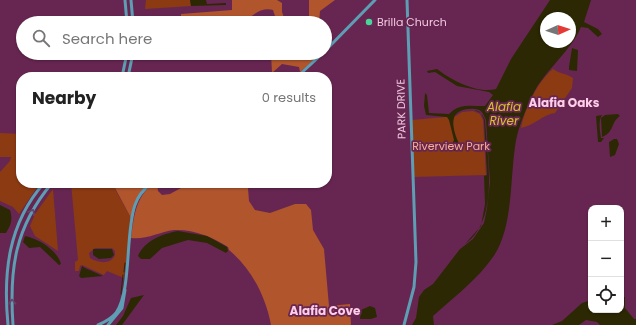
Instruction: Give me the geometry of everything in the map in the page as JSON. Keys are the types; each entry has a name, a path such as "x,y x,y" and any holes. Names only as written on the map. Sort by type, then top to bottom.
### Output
{"main road":[{"path":"125,0 126,16"},
{"path":"131,0 132,16"},
{"path":"332,44 375,0"},
{"name":"PARK DRIVE","path":"404,325 414,287 416,255 413,218 407,0"},
{"path":"123,72 126,60"},
{"path":"129,72 132,60"},
{"path":"302,72 315,60"},
{"path":"8,325 6,288 10,253 23,216 41,188"},
{"path":"13,325 12,278 17,250 31,213 48,188"},
{"path":"108,325 117,316 123,306 135,204 146,188"},
{"path":"98,325 110,320 116,313 122,299 126,277"}],"green space":[{"path":"146,0 190,0 191,6 145,9"},
{"path":"553,69 573,78 572,88 555,113 521,128 532,96 547,74"},
{"name":"Riverview Park","path":"473,111 480,114 483,120 486,175 413,177 412,120 456,116 462,112"},
{"path":"0,133 16,134 16,188 37,188 19,214 13,207 0,201 0,172 10,161 11,157 0,157"},
{"path":"71,188 116,188 130,216 131,223 124,278 107,271 104,275 82,265 80,266 79,271 75,271 75,262 78,260","holes":["95,248 112,248 115,251 113,258 107,262 100,262 90,258 89,253"]},
{"path":"53,189 58,251 35,236 30,226 35,214"}],"shaded area":[{"path":"232,0 277,0 282,3 283,16 275,16 273,10 269,9 257,12 251,16 181,16 181,14 232,10"},
{"path":"309,0 335,0 320,11 320,16 309,16"},
{"path":"271,60 314,60 300,72 299,67 282,64 272,72"},
{"path":"115,188 145,188 136,201 131,223 130,216"},
{"path":"158,188 158,191 162,195 170,194 181,188 248,188 249,201 255,210 270,213 295,204 306,204 311,210 313,230 324,249 329,306 350,304 351,325 271,325 269,314 251,274 228,247 209,237 195,232 174,230 142,238 131,238 136,208 142,195 147,189"}],"water":[{"path":"190,0 206,0 207,4 226,3 226,5 191,6"},
{"name":"Alafia River","path":"550,0 591,0 584,22 598,29 602,34 598,37 588,28 581,27 576,37 576,12 542,12"},
{"name":"Alafia River","path":"540,15 540,48 568,48 541,81 535,91 517,135 513,160 510,204 504,233 499,246 493,257 480,273 433,316 434,325 412,325 416,318 419,297 424,290 433,284 460,249 473,239 484,223 490,182 486,120 482,112 476,109 469,109 461,111 455,115 453,126 463,151 451,151 450,149 454,140 449,120 447,117 426,115 424,106 425,93 427,95 429,113 449,114 453,110 461,107 485,106 493,95 489,92 457,86 435,72 428,73 427,71 437,69 449,77 473,88 481,90 496,89 511,59"},
{"path":"572,48 578,50 577,71 569,70"},
{"path":"481,113 485,120 489,169 487,204 482,222 485,204 484,176 487,175 484,120"},
{"path":"618,114 620,116 609,133 602,137 601,118 605,115"},
{"path":"602,115 600,120 600,129 601,138 604,138 601,142 598,142 596,116"},
{"path":"617,139 619,144 615,155 610,157 609,142"},
{"path":"0,205 10,210 11,214 11,222 6,233 0,233"},
{"path":"178,231 207,236 227,247 228,251 226,253 207,243 188,240 162,248 150,259 141,259 138,256 149,242 166,234"},
{"path":"25,236 36,239 47,246 56,254 61,264 59,265 40,247 29,248 23,242"},
{"path":"93,249 112,249 114,255 111,258 99,259 93,255"},
{"path":"82,266 103,276 81,278 79,276"},
{"path":"144,295 122,325 116,325 123,316 131,298"},
{"path":"625,297 625,308 634,319 636,319 636,325 600,325 597,322 586,320 579,325 552,325 562,321 582,303 588,301 588,313 624,313"},
{"path":"370,306 375,308 377,317 371,319 360,319 361,310"}],"waterway":[{"path":"124,272 125,263"},
{"path":"121,294 123,275"}],"place":[{"name":"Brilla Church","path":"369,22"}],"district":[{"name":"Alafia Oaks","path":"564,103"},
{"name":"Alafia Cove","path":"325,311"}]}
